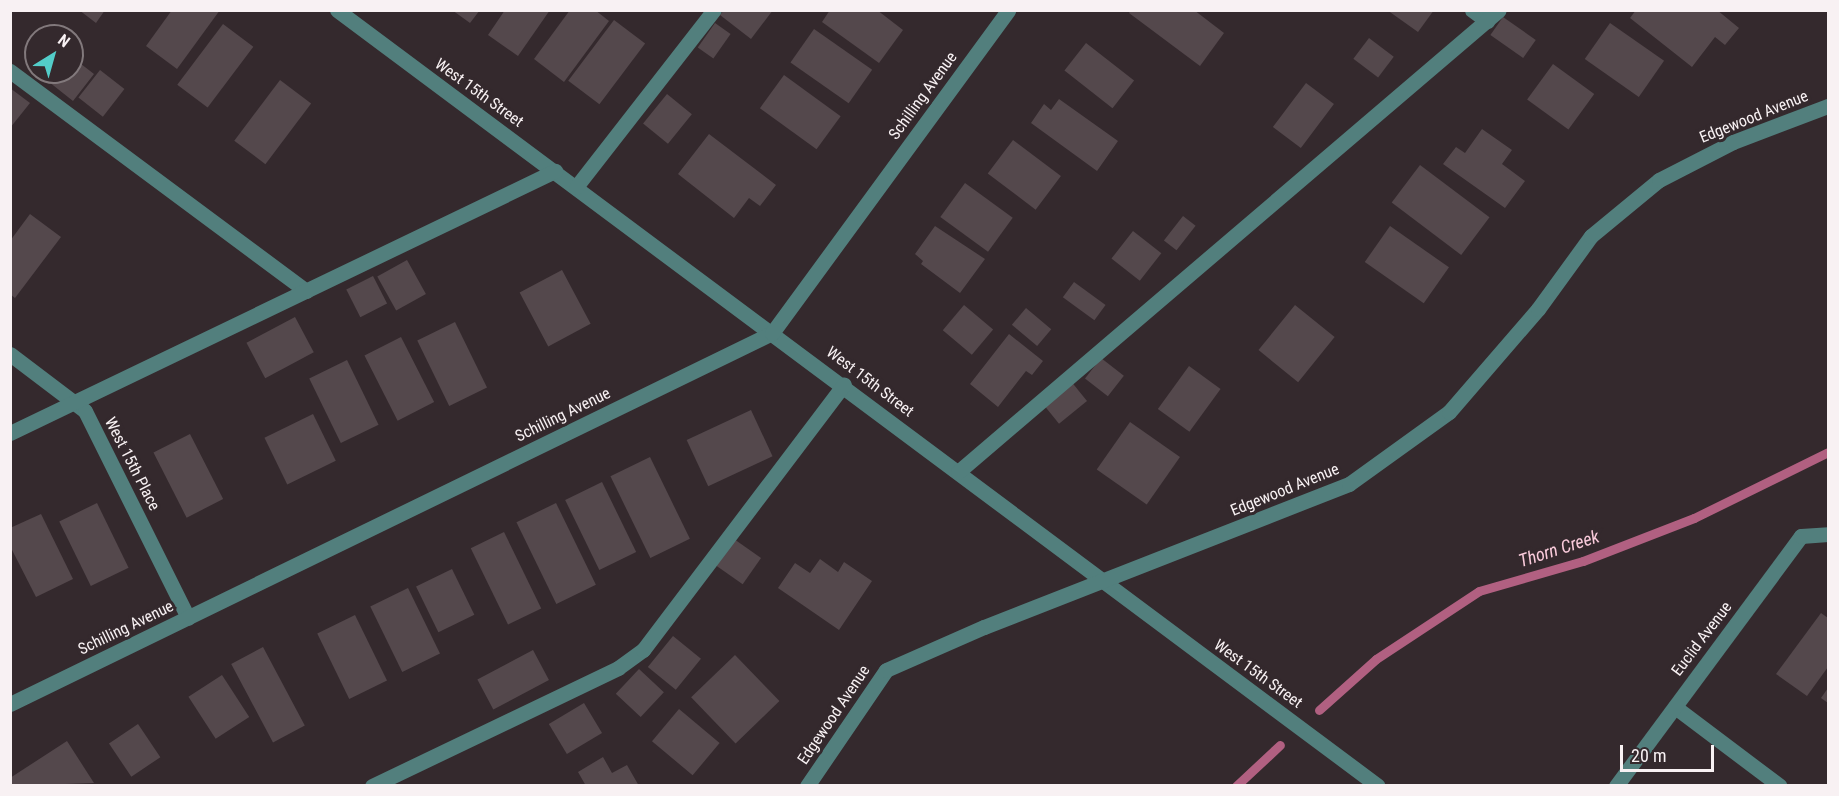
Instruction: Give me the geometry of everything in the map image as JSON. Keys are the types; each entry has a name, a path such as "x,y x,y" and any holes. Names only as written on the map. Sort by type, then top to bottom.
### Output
{"street":[{"name":"West 15th Street","path":"337,10 844,384 1378,786"},
{"path":"576,187 714,10"},
{"name":"Schilling Avenue","path":"10,704 772,333 1008,10"},
{"path":"1472,10 1487,21"},
{"path":"958,472 1499,10"},
{"path":"10,71 306,291"},
{"name":"Edgewood Avenue","path":"807,786 886,670 1102,580 1350,484 1449,412 1538,309 1591,236 1659,180 1733,142 1828,106"},
{"path":"10,433 555,171"},
{"name":"West 15th Place","path":"10,354 85,411 188,618"},
{"path":"372,786 618,668 643,650 844,384"},
{"name":"Euclid Avenue","path":"1616,786 1802,536 1828,534"},
{"path":"1675,707 1780,786"}],"building":[{"path":"79,10 105,10 96,23"},
{"path":"172,10 220,10 177,69 146,46"},
{"path":"452,10 480,10 470,23"},
{"path":"505,10 550,10 518,56 488,35"},
{"path":"570,10 595,10 609,21 564,82 534,59"},
{"path":"724,10 773,10 751,39 720,15"},
{"path":"830,10 877,10 903,30 879,63 822,22"},
{"path":"1131,10 1194,10 1224,33 1200,66 1129,13"},
{"path":"1387,10 1434,10 1418,32"},
{"path":"1636,10 1717,10 1739,28 1725,45 1715,37 1692,67 1630,18"},
{"path":"1503,17 1536,40 1523,58 1490,35"},
{"path":"614,20 645,43 599,104 568,81"},
{"path":"715,23 731,34 713,58 698,48"},
{"path":"1610,23 1664,61 1639,97 1585,59"},
{"path":"223,24 253,47 208,108 177,85"},
{"path":"814,29 872,70 849,103 790,63"},
{"path":"1369,38 1394,57 1378,77 1353,59"},
{"path":"1086,43 1134,81 1113,108 1064,71"},
{"path":"1553,64 1594,94 1568,130 1527,100"},
{"path":"84,66 94,74 73,101 52,84 84,84"},
{"path":"100,70 124,89 103,117 78,98"},
{"path":"784,75 841,116 817,149 760,108"},
{"path":"280,80 311,103 265,164 234,141"},
{"path":"1306,83 1334,104 1301,148 1273,127"},
{"path":"10,88 30,103 10,128"},
{"path":"667,94 692,114 668,144 643,124"},
{"path":"1059,99 1118,141 1097,171 1031,123 1044,104 1051,110"},
{"path":"1482,129 1512,150 1502,164 1525,181 1505,208 1443,164 1456,147 1465,153"},
{"path":"709,134 776,185 760,206 749,198 734,218 678,174"},
{"path":"1013,140 1061,176 1036,210 988,174"},
{"path":"1420,165 1489,217 1461,255 1392,203"},
{"path":"965,183 1013,218 988,252 940,217"},
{"path":"30,214 61,237 15,298 10,294 10,241"},
{"path":"1183,216 1196,226 1177,250 1164,240"},
{"path":"935,226 985,259 960,293 921,264 923,261 915,254"},
{"path":"1390,226 1449,267 1424,303 1365,262"},
{"path":"1133,231 1161,253 1140,281 1111,259"},
{"path":"407,260 426,294 396,311 377,276"},
{"path":"562,270 591,324 548,346 520,293"},
{"path":"373,276 387,304 360,317 346,290"},
{"path":"1074,282 1106,305 1094,320 1063,297"},
{"path":"964,305 993,329 972,355 943,330"},
{"path":"1295,305 1335,337 1298,382 1258,350"},
{"path":"1026,308 1051,329 1037,346 1012,325"},
{"path":"295,317 314,352 265,378 246,343"},
{"path":"455,322 487,388 449,406 417,340"},
{"path":"1009,334 1043,361 1032,375 1026,371 998,407 970,384"},
{"path":"401,337 434,402 398,421 364,356"},
{"path":"1101,358 1124,376 1108,396 1085,378"},
{"path":"347,360 379,425 341,443 309,378"},
{"path":"1189,366 1221,389 1189,432 1158,409"},
{"path":"1070,380 1087,401 1059,424 1042,403"},
{"path":"751,410 773,456 708,486 687,440"},
{"path":"313,414 336,461 287,484 264,438"},
{"path":"1130,422 1180,457 1147,504 1097,470"},
{"path":"190,434 223,499 187,518 153,453"},
{"path":"650,457 690,539 650,558 610,476"},
{"path":"602,482 636,552 599,570 565,500"},
{"path":"97,503 129,568 91,586 59,521"},
{"path":"556,503 596,585 556,604 516,522"},
{"path":"41,514 73,579 36,597 10,546 10,528"},
{"path":"504,532 541,608 508,625 471,548"},
{"path":"734,539 761,558 743,584 716,565"},
{"path":"820,559 838,572 844,562 872,581 839,630 778,588 795,563 810,573"},
{"path":"452,569 474,615 438,632 416,587"},
{"path":"408,588 440,654 402,672 370,606"},
{"path":"1821,613 1828,618 1828,667 1807,696 1776,674"},
{"path":"355,615 387,681 349,699 317,633"},
{"path":"673,636 701,659 676,690 648,667"},
{"path":"263,647 305,726 273,742 231,664"},
{"path":"533,650 549,680 493,710 477,680"},
{"path":"735,655 779,701 736,743 691,697"},
{"path":"639,669 664,692 641,717 616,694"},
{"path":"222,675 249,717 216,739 188,697"},
{"path":"1828,688 1828,703 1821,698"},
{"path":"584,703 602,733 567,754 549,724"},
{"path":"679,709 720,743 693,775 652,741"},
{"path":"138,724 160,757 131,777 109,744"},
{"path":"67,741 94,783 10,786 10,778"},
{"path":"603,757 612,773 627,765 639,786 586,786 578,772"}],"waterway":[{"name":"Thorn Creek","path":"1319,710 1376,659 1479,591 1583,561 1694,518 1828,452"},
{"name":"Thorn Creek","path":"1236,786 1280,745"}]}
